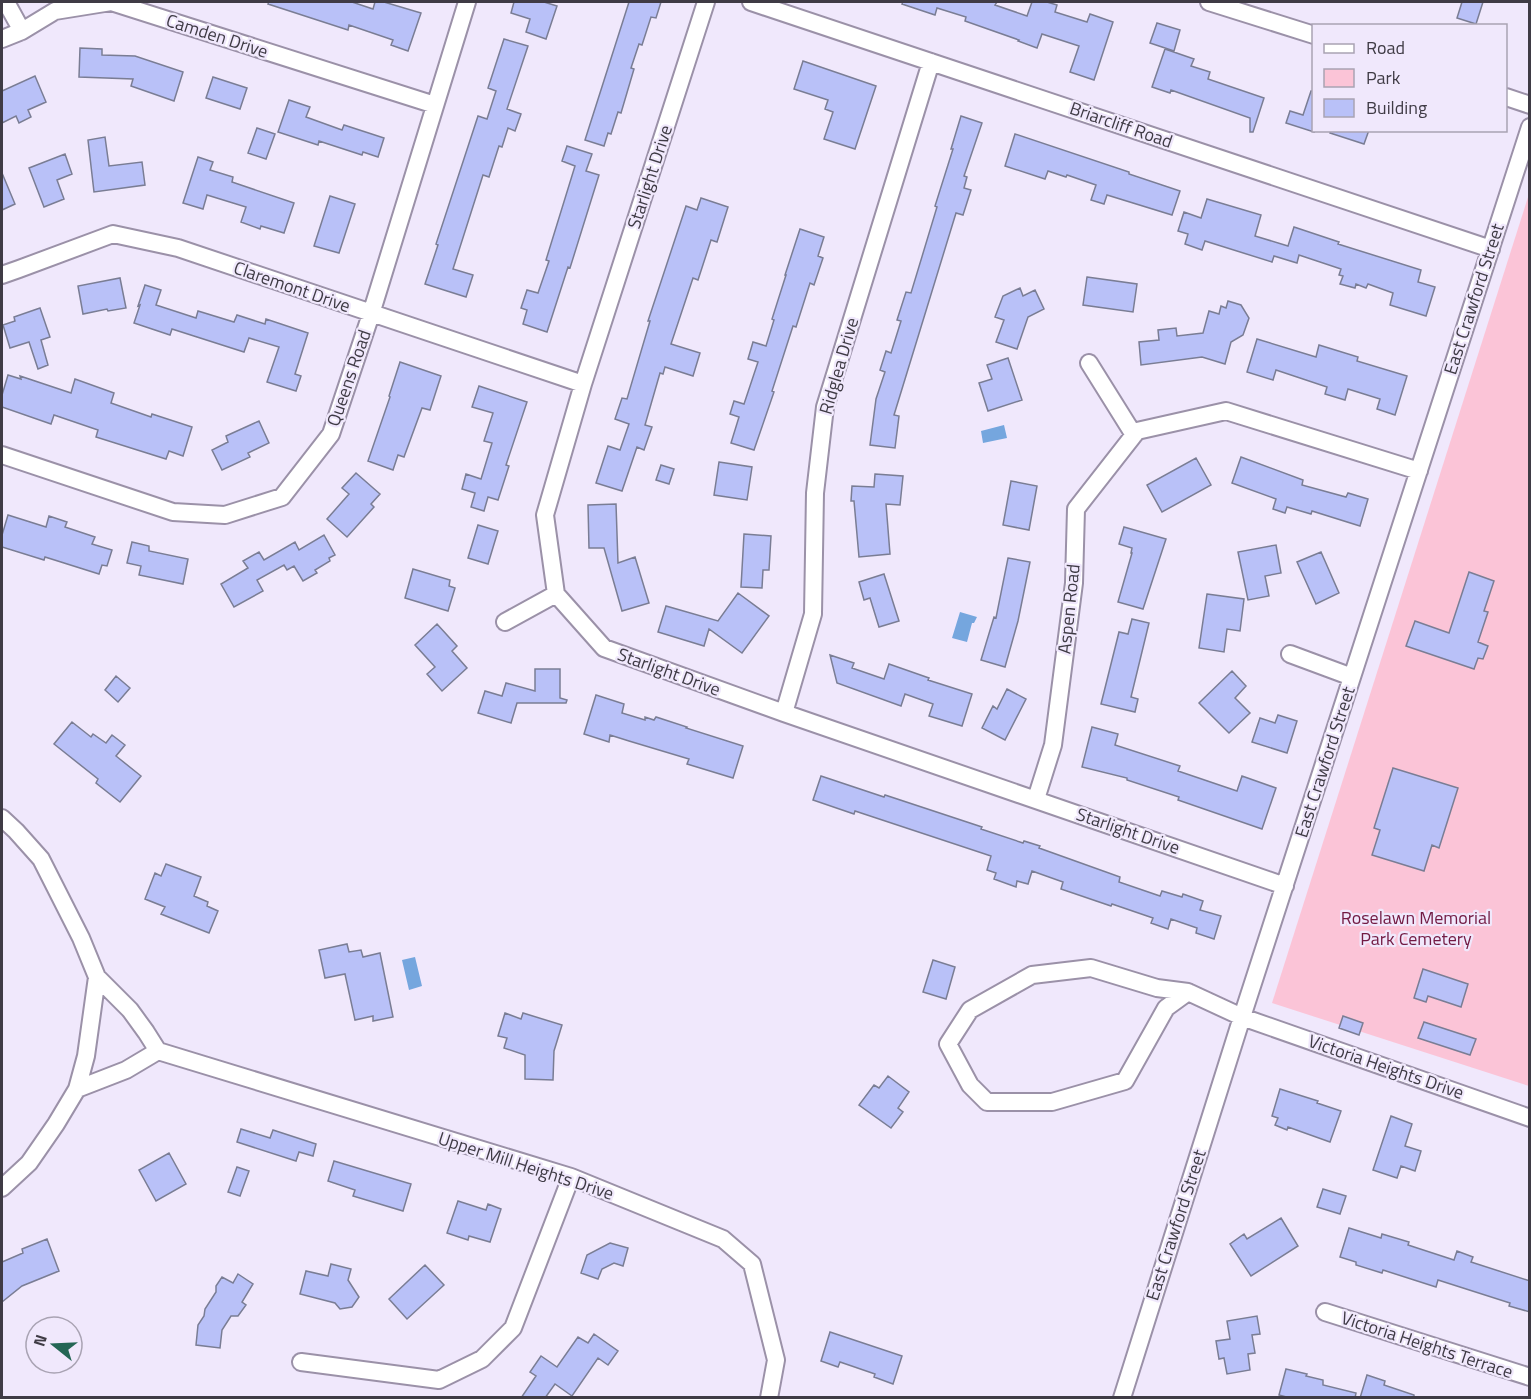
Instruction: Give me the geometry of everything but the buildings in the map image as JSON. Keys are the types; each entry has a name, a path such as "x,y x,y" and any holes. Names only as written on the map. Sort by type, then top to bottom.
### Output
{"street":[{"path":"6,2 21,31"},
{"name":"Camden Drive","path":"2,39 21,31 55,11 111,2 435,105"},
{"name":"Queens Road","path":"2,455 173,512 225,515 282,496 331,434 371,314 467,2"},
{"name":"Starlight Drive","path":"706,2 583,384 545,516 556,594 604,648 784,713 1285,886"},
{"name":"Briarcliff Road","path":"751,2 1491,249"},
{"path":"1209,2 1312,34"},
{"name":"Ridglea Drive","path":"784,713 813,614 815,494 825,407 931,62"},
{"path":"1507,97 1530,105"},
{"name":"East Crawford Street","path":"1122,1398 1242,1017 1530,127"},
{"name":"Claremont Drive","path":"2,274 113,234 178,248 583,384"},
{"path":"1089,363 1134,435 1137,431 1226,411 1419,471"},
{"name":"Aspen Road","path":"1036,799 1053,745 1074,583 1076,509 1134,435"},
{"path":"505,622 556,594"},
{"path":"1290,654 1352,676"},
{"path":"2,818 41,859 81,938 97,977 130,1010 158,1051 126,1070 77,1089"},
{"name":"Victoria Heights Drive","path":"1188,992 1166,1008 1125,1081 1052,1102 987,1102 970,1085 948,1044 970,1010 1032,975 1091,968 1157,988 1188,992 1242,1017 1530,1118"},
{"path":"2,1188 29,1164 77,1089 86,1056 97,977"},
{"name":"Upper Mill Heights Drive","path":"158,1051 571,1177 723,1239 752,1264 776,1360 769,1398"},
{"path":"301,1362 439,1380 482,1359 513,1328 571,1177"},
{"name":"Victoria Heights Terrace","path":"1325,1312 1530,1377"}],"green space":[{"name":"Roselawn Memorial Park Cemetery","path":"1529,194 1529,1086 1272,1003"}],"water":[{"path":"1004,425 1007,438 983,443 981,431"},
{"path":"960,612 977,617 972,623 967,642 952,638"},
{"path":"415,957 422,986 409,990 402,960"}]}
